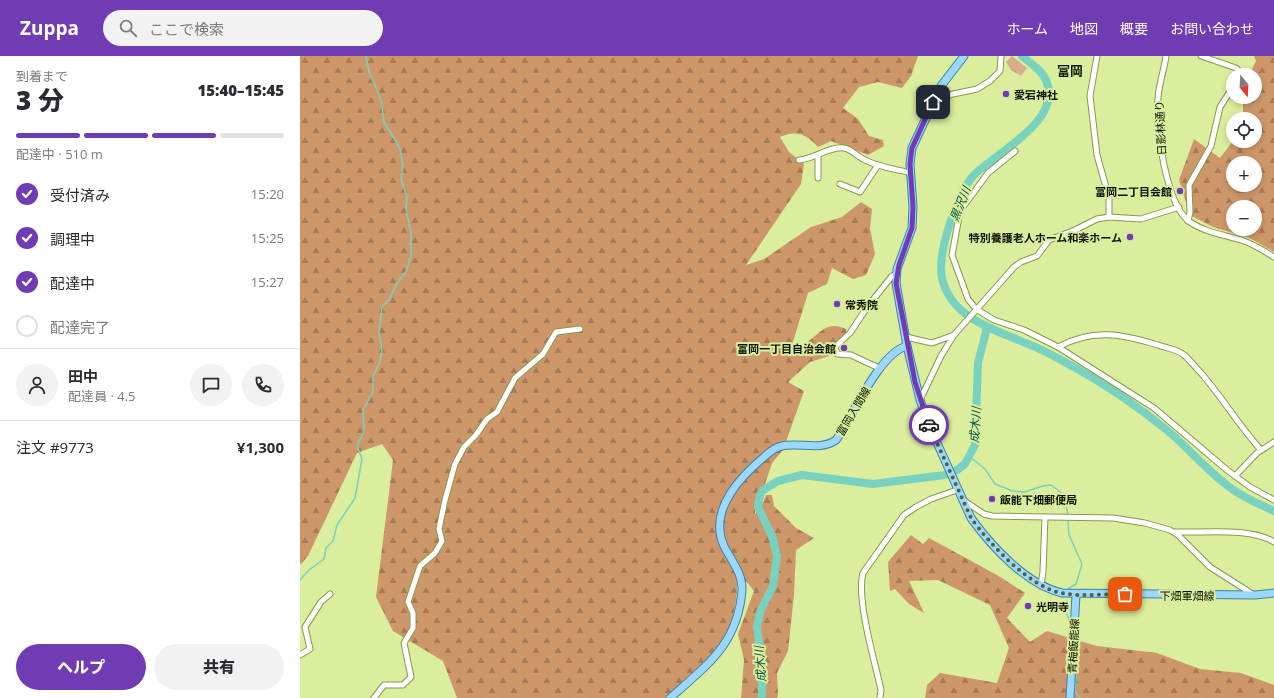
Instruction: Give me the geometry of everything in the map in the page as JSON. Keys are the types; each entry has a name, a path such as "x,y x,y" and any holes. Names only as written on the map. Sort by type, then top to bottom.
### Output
{"main road":[{"path":"896,275 912,228 912,148 941,86 964,56"},
{"name":"下畑軍畑線","path":"896,275 897,291 920,400 945,462 961,499 978,528 1026,576 1041,586 1054,591 1076,595 1255,595 1274,593"},
{"name":"富岡入間線","path":"670,698 711,662 723,649 730,634 739,607 741,584 736,569 724,546 720,532 723,511 732,491 748,471 775,448 785,445 819,447 825,446 836,440 880,368 900,349 908,346"},
{"name":"青梅飯能線","path":"1070,698 1076,595"}],"street":[{"path":"933,102 953,94 977,89 990,81 1000,71 1002,66 1001,56"},
{"path":"1097,56 1090,96 1097,155 1109,198 1110,218"},
{"name":"日影林通り","path":"1166,56 1158,98 1159,143 1164,170 1179,207 1188,221"},
{"path":"1201,56 1236,68"},
{"path":"1226,98 1220,107 1211,146 1189,185 1190,212 1188,221 1210,232 1253,244 1274,257"},
{"path":"799,160 818,156 824,152 844,148 863,159 878,165 911,173"},
{"path":"1015,151 988,173 960,211 952,255 968,299 975,312 1024,330 1058,346 1158,411 1235,476 1274,500"},
{"path":"818,156 818,178"},
{"path":"840,184 860,192 878,165"},
{"path":"920,400 941,356 954,335 1014,267 1021,262 1037,256 1049,240 1075,230 1097,219 1141,219 1179,207"},
{"path":"880,368 851,355 837,354 835,347 850,332 892,276 896,275"},
{"path":"374,698 384,685 403,685 411,677 404,643 413,628 413,612 408,602 420,566 435,553 442,541 439,529 445,500 455,464 464,447 476,435 487,419 497,412 515,378 543,354 556,332 580,329"},
{"path":"1058,346 1081,337 1110,334 1129,336 1181,353 1217,391 1243,430 1261,450"},
{"path":"906,337 932,344 954,335"},
{"path":"1235,476 1261,450 1274,442"},
{"path":"880,698 881,690 863,606 861,581 864,568 904,516 916,507 931,499 957,489"},
{"path":"961,499 988,515 1113,518 1145,523 1173,532 1206,533 1226,531 1267,537 1274,542"},
{"path":"1041,586 1045,517"},
{"path":"1173,532 1210,567 1255,595"},
{"path":"300,655 310,649 306,627 322,602 330,594"}],"green space":[{"path":"300,56 918,56 911,76 902,88 878,82 859,87 843,108 858,119 869,136 883,140 884,146 868,155 831,141 818,147 801,134 791,134 780,137 789,152 804,164 801,184 746,265 764,259 811,227 842,217 861,202 872,209 870,228 875,254 866,275 853,279 832,268 827,284 808,293 792,345 801,345 812,339 821,331 832,326 838,326 846,329 847,337 829,356 810,362 788,382 804,391 783,450 772,463 765,484 755,500 755,514 763,503 766,495 772,495 774,506 796,528 814,538 796,550 794,595 788,651 777,673 777,698 741,698 744,660 738,634 754,591 746,581 737,583 735,609 722,644 705,663 665,698 457,698 443,661 393,631 376,597 393,460 382,444 357,453 308,556 300,565"},
{"path":"1012,56 1027,68 1021,76 1011,70 1006,62"},
{"path":"1254,56 1274,56 1274,252 1250,238 1243,236 1262,236 1262,200 1226,200 1226,231 1213,227 1190,215 1179,180 1194,139 1220,158 1228,148 1262,148 1262,112 1243,112 1243,104 1262,104 1262,68 1252,68 1256,61"},
{"path":"911,535 923,544 929,538 997,575 1025,593 1007,618 1030,642 1047,631 1097,646 1157,653 1200,669 1241,673 1274,685 1274,698 925,698 927,685 940,673 997,683 1009,648 990,605 938,580 909,581 924,613 909,604 895,589 890,591 888,562"}],"waterway":[{"path":"300,580 309,570 324,559 326,548 333,541 337,525 355,498 362,459 357,446 364,431 363,410 373,392 373,376 379,364 382,351 379,333 382,307 389,300 397,283 406,272 411,256 411,233 406,209 407,197 401,179 403,166 400,148 384,122 381,99 369,72 366,56"},
{"name":"成木川","path":"1022,56 1039,70 1046,80 1049,95 1045,109 1037,122 1025,134 974,175 961,195 945,239 942,254 942,278 947,292 955,304 976,321 1046,352 1110,389 1168,431 1229,487 1274,511"},
{"name":"成木川","path":"762,698 762,666 757,627 760,612 773,586 777,556 772,536 758,507 760,495 763,490 778,481 802,475 873,484 945,475 957,470 965,464 975,445 978,363 987,328"},
{"path":"970,457 985,469 995,484 1013,491 1024,492 1051,485 1063,494 1068,514"},
{"path":"1068,521 1069,535 1082,564 1076,584 1068,589"},
{"path":"1067,601 1065,608 1070,623 1069,655"},
{"path":"1078,658 1075,691 1080,698"}],"way so far":[{"path":"929,425 961,499 971,518 978,528 1008,560 1026,576 1041,586 1062,593 1076,595 1125,594"}],"place":[{"name":"愛宕神社","path":"1006,94"},
{"name":"富岡二丁目会館","path":"1180,191"},
{"name":"特別養護老人ホーム和楽ホーム","path":"1130,237"},
{"name":"常秀院","path":"837,304"},
{"name":"富岡一丁目自治会館","path":"844,348"},
{"name":"飯能下畑郵便局","path":"992,499"},
{"name":"光明寺","path":"1028,606"}],"district":[{"name":"富岡","path":"1070,71"}],"route":[{"path":"929,425 915,382 898,298 896,275 912,228 913,207 910,164 912,148 933,102"}],"water label":[{"name":"黒沢川","path":"960,204"}]}
